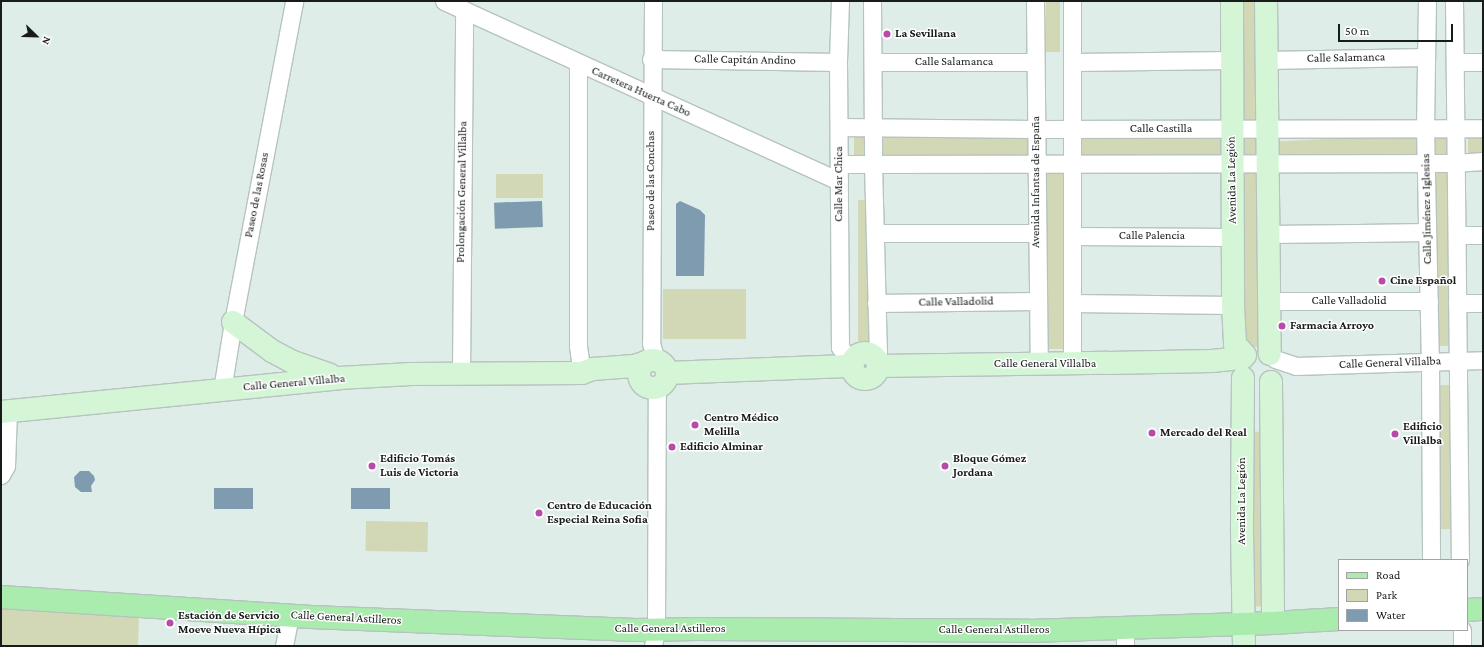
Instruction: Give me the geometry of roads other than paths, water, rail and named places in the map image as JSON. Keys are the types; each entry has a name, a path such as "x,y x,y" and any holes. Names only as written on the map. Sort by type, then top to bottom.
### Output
{"main road":[{"name":"Calle General Astilleros","path":"1,597 654,638 706,629 1029,638 1125,637 1243,624 1338,619"},
{"path":"1468,610 1483,609"}],"street":[{"name":"Paseo de las Rosas","path":"222,390 233,322 294,1"},
{"name":"Carretera Huerta Cabo","path":"444,1 839,181"},
{"name":"Paseo de las Conchas","path":"653,1 651,343 654,374 654,638"},
{"name":"Calle Mar Chica","path":"840,1 838,62 840,348 845,354 865,362"},
{"path":"865,362 878,351 873,164 874,127 872,1"},
{"name":"Avenida Infantas de España","path":"1035,1 1036,233 1039,363"},
{"path":"1072,1 1072,363"},
{"name":"Avenida La Legión","path":"1232,1 1233,305 1235,344 1243,366 1242,532 1244,646"},
{"path":"1266,1 1267,234 1273,368 1273,623"},
{"name":"Calle Jiménez e Iglesias","path":"1427,1 1425,127 1430,361 1431,559"},
{"path":"1454,1 1460,559"},
{"name":"Prolongación General Villalba","path":"461,374 464,10"},
{"name":"Calle Salamanca","path":"1266,60 1426,57"},
{"name":"Calle Capitán Andino","path":"652,59 838,62"},
{"path":"1073,62 1233,60"},
{"name":"Calle Salamanca","path":"873,62 1035,62"},
{"path":"1455,62 1483,62"},
{"path":"578,63 578,346 582,373"},
{"name":"Calle Castilla","path":"839,127 1036,129 1483,128"},
{"path":"839,164 1455,163 1483,161"},
{"path":"1267,234 1427,232"},
{"path":"875,233 1036,233"},
{"path":"1456,235 1483,234"},
{"name":"Calle Palencia","path":"1072,236 1233,236"},
{"name":"Calle Valladolid","path":"876,303 1037,301"},
{"name":"Calle Valladolid","path":"1269,301 1429,301"},
{"path":"1072,303 1233,305"},
{"path":"1457,303 1483,303"},
{"path":"233,322 252,338 288,360 339,378"},
{"name":"Calle General Villalba","path":"3,413 339,378 398,374 582,373 594,369 634,366 654,374 865,362 1072,363 1212,361 1243,366 1258,350 1273,368 1483,360"},
{"path":"1243,366 1253,386 1259,386 1273,368"},
{"path":"1,475 6,466 3,413"},
{"path":"1242,532 1272,532"},
{"path":"284,646 290,615"},
{"path":"1462,631 1462,646"}],"water":[{"path":"542,201 543,227 495,229 494,203"},
{"path":"680,201 700,210 705,215 704,276 676,276 676,204"},
{"path":"80,471 89,471 94,476 95,480 91,486 92,492 81,492 75,487 74,477"},
{"path":"214,488 253,488 253,509 214,509"},
{"path":"351,488 390,488 390,509 351,509"}],"place":[{"name":"La Sevillana","path":"887,34"},
{"name":"Cine Español","path":"1382,281"},
{"name":"Farmacia Arroyo","path":"1282,326"},
{"name":"Centro Médico Melilla","path":"695,425"},
{"name":"Mercado del Real","path":"1152,433"},
{"name":"Edificio Villalba","path":"1395,434"},
{"name":"Edificio Alminar","path":"672,447"},
{"name":"Edificio Tomás Luis de Victoria","path":"372,466"},
{"name":"Bloque Gómez Jordana","path":"945,466"},
{"name":"Centro de Educación Especial Reina Sofia","path":"539,513"},
{"name":"Estación de Servicio Moeve Nueva Hípica","path":"170,623"}]}
